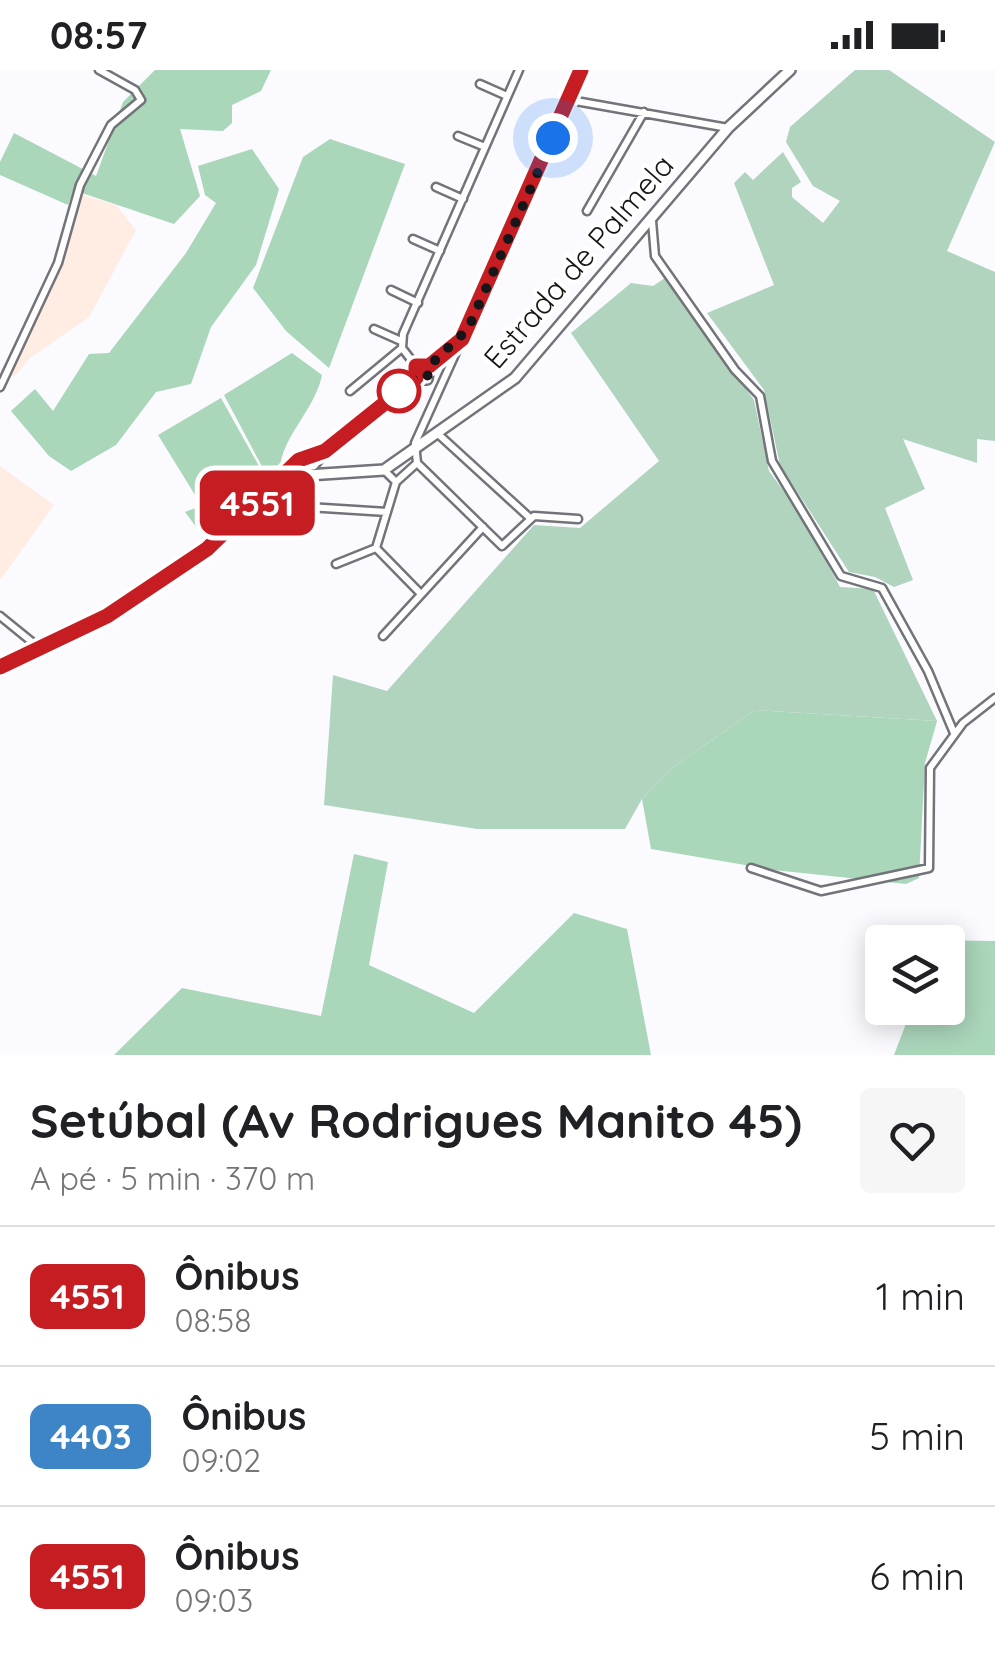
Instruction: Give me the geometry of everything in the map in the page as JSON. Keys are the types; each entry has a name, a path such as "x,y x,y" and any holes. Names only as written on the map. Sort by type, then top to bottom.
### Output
{"street":[{"path":"0,387 45,296 80,185 114,122 139,104 141,96 136,90 99,70"},
{"path":"350,391 402,345 519,70"},
{"path":"530,518 510,544 502,546 417,463 413,450 582,70"},
{"name":"Estrada de Palmela","path":"384,470 528,366 728,128 790,70"},
{"path":"480,84 508,96"},
{"path":"570,100 728,128"},
{"path":"587,211 644,112"},
{"path":"458,136 485,148"},
{"path":"436,187 463,199"},
{"path":"652,221 655,256 760,396 767,443 782,482 808,515 841,576 882,588 928,670 954,733"},
{"path":"413,239 440,251"},
{"path":"391,290 418,302"},
{"path":"374,329 402,345 421,379 438,393"},
{"path":"0,667 118,609 207,549 274,488 307,468 421,379 429,366 462,339"},
{"path":"416,366 429,366"},
{"path":"437,434 530,518 578,519"},
{"path":"376,548 396,482 417,463"},
{"path":"307,468 329,474 384,470 396,482"},
{"path":"308,508 387,512"},
{"path":"383,636 483,527"},
{"path":"376,548 421,594"},
{"path":"336,564 376,548"},
{"path":"0,616 37,646"},
{"path":"751,868 821,892 929,868 928,775 954,733 972,713 995,698"}],"shaded area":[{"path":"80,194 116,205 136,230 89,317 30,358 14,377 9,374 61,264"},
{"path":"0,466 54,505 0,580"}],"green space":[{"path":"155,70 271,70 261,91 232,105 232,123 223,131 180,129 200,196 174,224 73,190 68,205 0,175 0,162 14,133 96,176 123,102"},
{"path":"855,70 889,70 995,142 947,251 995,272 995,441 977,439 977,463 903,439 925,489 885,508 913,580 894,587 875,577 849,572 780,465 764,390 707,313 774,285 734,183 745,172 753,180 783,152 801,182 792,188 792,197 823,223 840,201 813,186 786,142 790,127"},
{"path":"330,139 405,164 329,368 286,331 253,288 303,157"},
{"path":"252,149 279,189 256,265 211,327 191,384 156,392 116,445 71,471 49,456 11,411 35,389 53,411 89,354 109,353 186,253 216,203 205,195 198,166"},
{"path":"665,278 754,400 769,471 802,516 840,587 873,589 937,721 755,710 675,766 642,799 625,829 477,829 324,805 333,675 387,691 534,525 580,528 659,461 571,333 631,283 653,286"},
{"path":"292,353 322,375 280,465 266,474 224,395"},
{"path":"221,398 264,475 200,503 158,435"},
{"path":"281,475 220,526 200,532 185,512"},
{"path":"755,710 937,721 925,763 919,878 906,884 774,870 651,849 642,799 675,766"},
{"path":"354,854 388,862 369,965 474,1013 574,913 627,929 651,1055 114,1055 182,988 321,1016"},
{"path":"965,941 995,941 995,1055 894,1055 905,1025 965,1025"}],"bus line":[{"name":"4551","path":"0,667 37,646 97,622 207,549 290,474 299,460 325,451 416,378 416,366 429,366 462,339 527,200 581,70"}],"route":[{"path":"399,391 416,378 427,379 429,366 462,339 553,138"}]}
